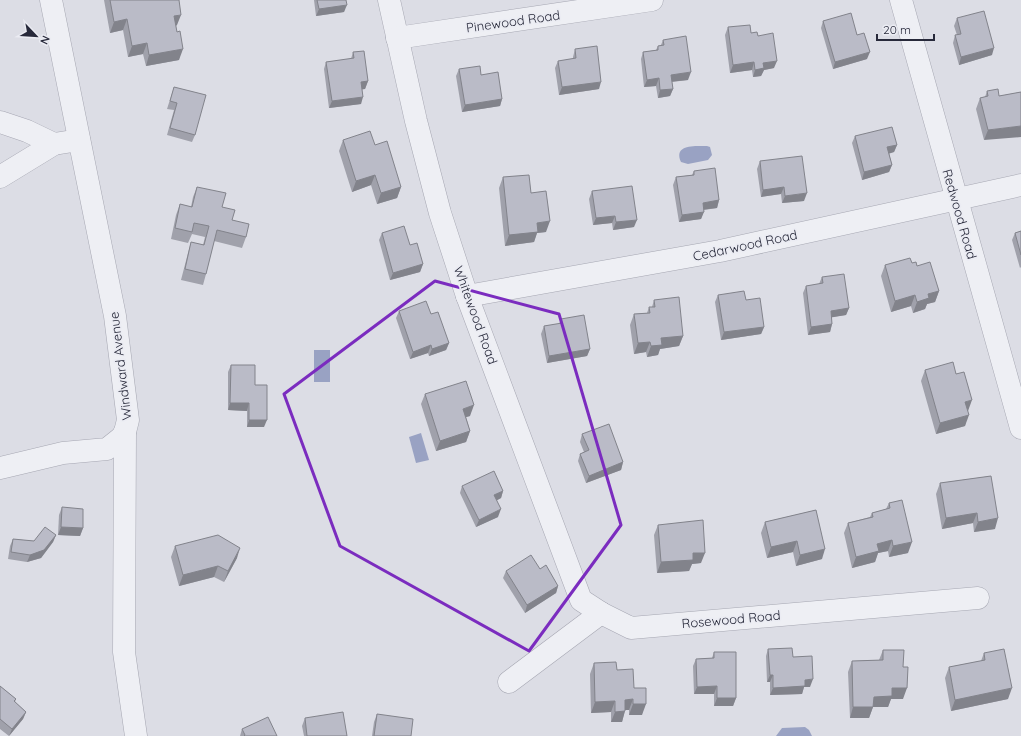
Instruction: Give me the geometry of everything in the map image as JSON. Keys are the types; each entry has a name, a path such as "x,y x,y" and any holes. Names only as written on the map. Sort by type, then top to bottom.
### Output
{"street":[{"name":"Windward Avenue","path":"51,0 115,316 128,420 125,432 124,652 136,736"},
{"name":"Whitewood Road","path":"389,0 416,121 440,213 468,296 581,600 601,613"},
{"name":"Pinewood Road","path":"397,38 652,0"},
{"name":"Redwood Road","path":"901,0 1021,428"},
{"path":"0,122 27,131 54,144"},
{"path":"0,177 54,144 79,140"},
{"name":"Cedarwood Road","path":"468,296 720,252 1021,185"},
{"path":"0,468 64,453 107,449 122,437 125,432"},
{"name":"Rosewood Road","path":"601,613 631,628 978,598"},
{"path":"509,682 601,613"}],"highlighted area":[{"path":"435,281 559,314 621,525 529,651 340,546 284,394"}],"water":[{"path":"686,147 710,147 712,155 708,160 688,164 681,162 679,156 680,152"},
{"path":"314,350 330,350 330,382 314,382"},
{"path":"421,433 429,460 416,463 409,437"},
{"path":"805,727 809,730 812,736 776,736 782,728"}],"building":[{"path":"110,0 179,0 181,15 174,16 177,32 180,31 183,49 149,55 147,43 132,46 127,19 114,22"},
{"path":"317,0 346,0 347,5 319,9"},
{"path":"984,11 994,48 961,57 955,35 961,34 957,18"},
{"path":"851,13 857,35 864,33 870,52 835,62 823,21"},
{"path":"750,25 751,33 757,32 758,36 773,33 777,61 763,63 764,68 755,70 754,62 733,65 728,27"},
{"path":"686,36 691,72 671,75 673,89 660,90 659,78 647,80 643,52 658,50 658,46 664,45 663,40"},
{"path":"597,46 601,82 562,87 558,61 576,58 575,49"},
{"path":"364,51 368,81 361,82 363,97 332,101 326,62 354,58 353,52"},
{"path":"480,66 481,75 498,72 502,99 465,105 459,69"},
{"path":"174,87 206,95 195,135 170,128 177,103 170,101"},
{"path":"998,89 999,96 1021,92 1021,126 988,130 980,98 988,96 987,91"},
{"path":"892,127 897,145 887,147 892,165 864,172 855,136"},
{"path":"370,131 375,145 387,141 401,187 381,193 375,175 356,181 343,140"},
{"path":"802,156 807,193 785,196 784,187 763,190 760,161"},
{"path":"715,168 719,200 703,203 704,212 682,215 676,177 694,175 694,171"},
{"path":"529,175 531,193 546,191 550,221 537,223 538,232 509,235 503,177"},
{"path":"632,186 637,220 616,222 615,216 596,218 592,191"},
{"path":"197,187 226,193 222,207 235,210 232,220 249,224 246,237 217,230 206,274 185,269 191,242 204,245 209,226 194,223 192,232 175,228 180,204 192,207"},
{"path":"404,226 410,245 417,243 423,264 393,273 382,233"},
{"path":"1021,231 1021,255 1015,233"},
{"path":"910,258 912,263 916,262 917,266 930,262 939,291 928,294 929,298 917,302 915,295 895,301 885,265"},
{"path":"844,274 849,308 831,311 832,324 811,327 806,286 823,283 822,277"},
{"path":"744,291 746,300 760,298 764,327 724,332 718,295"},
{"path":"679,297 683,336 661,338 662,345 651,346 650,342 638,343 634,314 650,313 649,307 655,307 654,300"},
{"path":"426,301 431,314 438,312 449,343 432,349 431,345 413,352 399,311"},
{"path":"584,315 590,349 549,356 544,326 562,323 561,319"},
{"path":"953,362 956,374 964,372 972,400 965,402 969,415 940,423 925,370"},
{"path":"231,365 255,365 255,385 267,385 267,420 249,420 249,403 230,403"},
{"path":"466,381 474,405 463,409 470,431 440,441 425,394"},
{"path":"609,424 623,462 589,476 580,454 589,450 582,434"},
{"path":"494,471 503,491 494,495 501,509 479,520 462,486"},
{"path":"991,476 998,518 978,522 977,513 946,518 940,483"},
{"path":"902,500 912,542 893,546 892,540 877,544 879,551 856,557 848,523 873,517 872,513 890,508 889,503"},
{"path":"62,507 83,509 83,528 61,527"},
{"path":"816,510 825,549 800,555 797,541 771,547 765,522"},
{"path":"703,520 705,553 693,553 693,560 661,562 658,525"},
{"path":"45,527 56,535 44,550 30,555 11,552 13,539 34,541"},
{"path":"218,535 240,548 228,571 218,566 183,575 175,546"},
{"path":"531,555 540,569 546,565 558,586 527,605 506,571"},
{"path":"792,648 793,657 812,656 813,679 805,680 805,686 773,688 773,675 770,675 768,649"},
{"path":"1004,649 1012,688 955,700 949,667 985,660 984,653"},
{"path":"883,650 904,650 903,667 908,667 907,688 892,688 892,696 874,697 873,707 853,707 852,661 883,660"},
{"path":"714,652 736,652 736,698 717,698 717,686 697,687 696,659 714,658"},
{"path":"616,662 617,670 633,669 634,688 646,688 646,704 633,704 633,699 625,700 625,711 615,712 615,701 595,702 594,663"},
{"path":"0,686 16,699 14,701 26,712 12,729 0,719"},
{"path":"343,712 347,736 307,736 305,718"},
{"path":"377,714 413,719 411,736 374,736"},
{"path":"268,717 277,736 244,736 245,735 242,729"}]}
